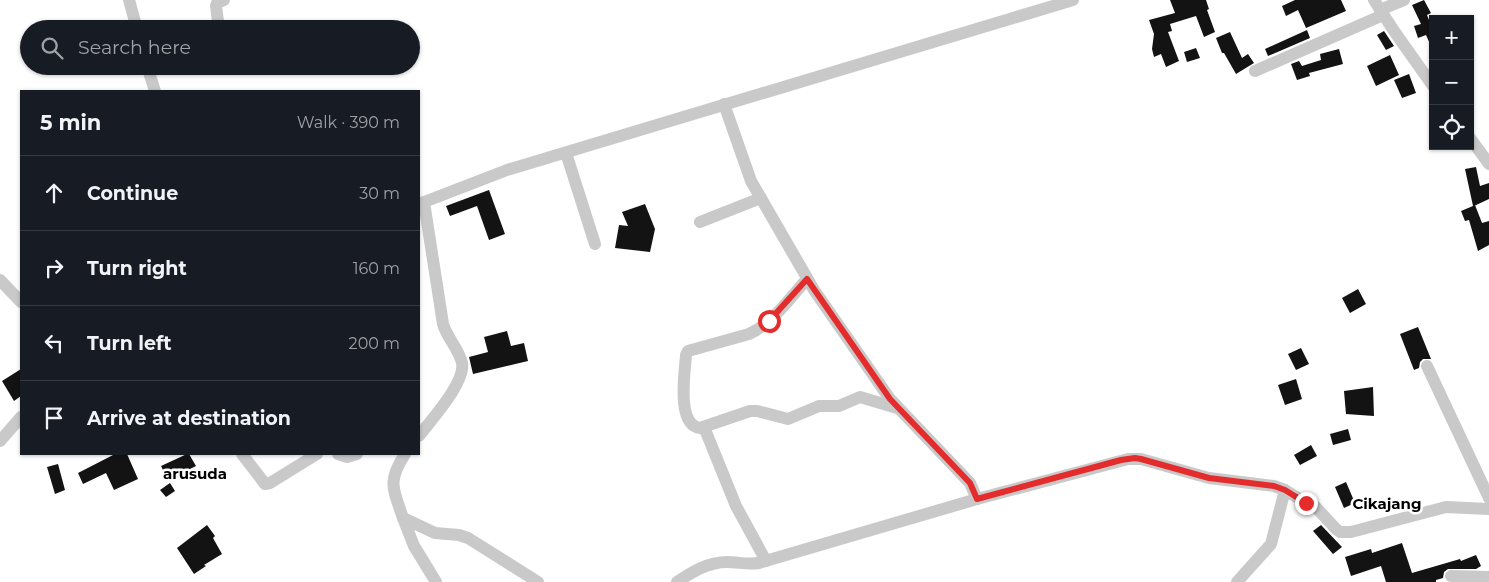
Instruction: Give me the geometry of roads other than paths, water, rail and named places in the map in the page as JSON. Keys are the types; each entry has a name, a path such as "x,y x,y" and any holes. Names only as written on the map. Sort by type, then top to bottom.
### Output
{"street":[{"path":"129,0 135,20"},
{"path":"218,20 216,6 217,3 224,0"},
{"path":"420,435 458,384 462,368 459,355 443,324 422,203 507,170 1073,0"},
{"path":"1255,71 1379,8 1404,0"},
{"path":"1379,8 1429,80"},
{"path":"152,75 155,90"},
{"path":"724,104 745,167 807,279 897,408 970,483 977,499"},
{"path":"1474,143 1489,164"},
{"path":"566,153 595,244"},
{"path":"700,222 761,198"},
{"path":"807,279 769,321 758,330 750,334 690,350 686,353 684,399 685,411 691,424 697,428 704,427 750,411 788,419 819,406 839,406 860,397 897,408"},
{"path":"0,280 20,301"},
{"path":"1426,366 1489,498"},
{"path":"0,441 20,418"},
{"path":"704,427 736,506 766,561"},
{"path":"243,455 264,483 268,484 315,455"},
{"path":"341,455 347,457 354,455"},
{"path":"405,455 394,473 392,481 394,490 414,546 436,582"},
{"path":"677,582 697,569 721,562 753,564 766,561 977,499 1121,460 1135,458 1209,478 1268,484 1285,490 1306,503 1310,501 1336,529 1346,533 1446,507 1489,509"},
{"path":"1238,582 1271,544 1285,490"},
{"path":"403,518 435,533 459,535 468,538 538,582"},
{"path":"1451,576 1489,577"}],"district":[{"name":"arusuda","path":"195,474"},
{"name":"Cikajang","path":"1387,504"}]}
